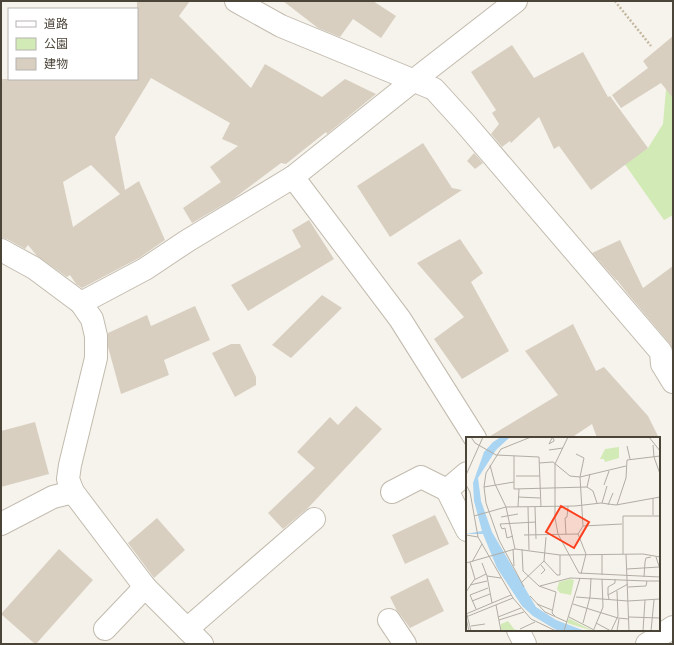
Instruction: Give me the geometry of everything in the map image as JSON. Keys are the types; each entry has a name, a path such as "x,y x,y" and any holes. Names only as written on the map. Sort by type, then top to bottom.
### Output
{"street":[{"path":"236,1 281,26 413,81 434,88 661,352 662,364 673,382"},
{"path":"81,303 146,269 187,241 292,177 516,1"},
{"path":"292,177 400,318 474,437"},
{"path":"1,250 34,268 81,303 92,319 96,336 96,358 70,465 68,479 73,492 144,587 194,636 314,519"},
{"path":"447,490 466,474"},
{"path":"392,492 421,477 447,490 466,528"},
{"path":"1,524 53,496 73,492"},
{"path":"105,629 144,587"},
{"path":"389,620 405,644"},
{"path":"647,644 673,627"},
{"path":"518,631 525,644"}],"path":[{"path":"615,1 651,46"}],"green space":[{"path":"666,89 673,90 673,215 664,220 624,163 648,148 663,124"}],"building":[{"path":"137,1 190,1 179,16 251,88 265,64 322,97 345,79 376,94 327,134 326,132 286,164 281,163 233,199 192,223 183,208 221,182 210,167 238,146 222,139 230,123 151,78 115,137 125,190 139,181 165,240 139,258 82,288 76,284 70,275 67,277 37,256 28,245 25,249 7,239 1,238 1,79 138,80","holes":["91,165 120,194 73,227 63,182"]},
{"path":"283,1 373,1 396,16 381,38 353,19 340,37 318,28"},
{"path":"673,36 673,98 661,83 621,108 612,95 648,68 643,61"},
{"path":"512,45 534,78 583,52 608,97 610,96 648,148 591,190 559,146 554,149 539,117 511,143 510,141 502,147 491,134 499,124 492,113 496,110 471,72"},
{"path":"423,143 452,188 462,190 390,237 357,186"},
{"path":"474,153 483,163 475,169 467,161"},
{"path":"309,220 334,259 248,311 231,285 301,247 292,230"},
{"path":"460,239 483,273 471,282 509,351 462,379 434,339 464,317 417,263"},
{"path":"620,240 643,288 673,266 673,350 670,344 617,280 592,253"},
{"path":"322,295 342,308 291,358 272,345"},
{"path":"195,306 210,340 164,360 169,375 121,394 108,347 108,333 147,315 151,326"},
{"path":"573,324 596,371 604,367 648,416 658,437 597,437 592,424 572,437 489,437 558,395 525,351"},
{"path":"231,344 240,344 256,377 256,385 235,397 212,353"},
{"path":"356,406 382,429 308,508 283,529 268,513 315,468 297,452 330,417 338,425"},
{"path":"35,422 49,474 1,487 1,431"},
{"path":"435,515 449,544 405,564 392,535"},
{"path":"157,518 185,550 154,578 128,543"},
{"path":"59,549 93,580 35,644 1,614"},
{"path":"428,578 444,611 410,628 397,611 390,597"}]}
